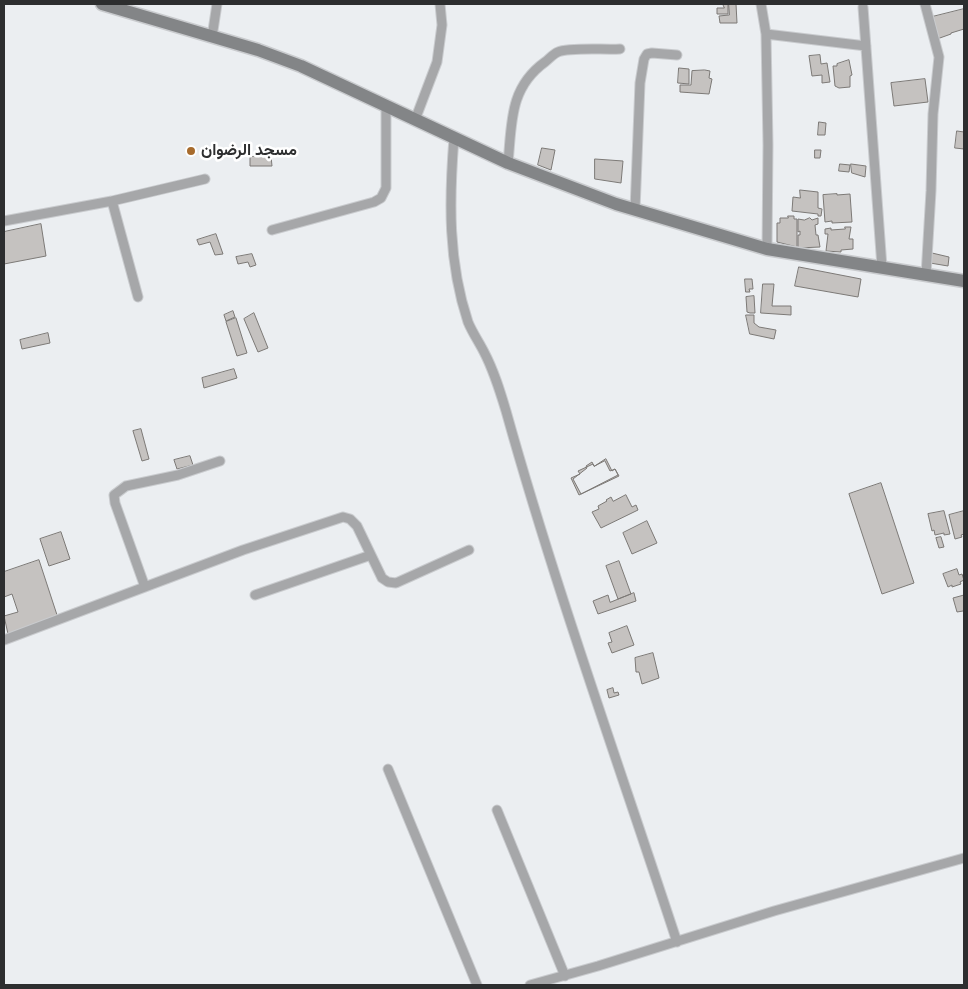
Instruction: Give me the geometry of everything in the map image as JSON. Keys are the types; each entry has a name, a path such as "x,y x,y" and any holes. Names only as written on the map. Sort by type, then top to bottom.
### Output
{"street":[{"path":"102,4 258,50 301,66 508,163 616,204 767,249 964,281"},
{"path":"212,37 216,4"},
{"path":"415,120 436,62 442,25 440,4"},
{"path":"761,4 766,34 767,249"},
{"path":"925,4 939,57 933,114 926,274"},
{"path":"863,8 882,267"},
{"path":"766,34 866,46"},
{"path":"508,163 517,95 524,82 538,67 558,52 620,49"},
{"path":"635,210 640,84 644,60 647,54 652,53 678,55"},
{"path":"272,230 374,202 381,198 386,188 386,106"},
{"path":"454,138 450,191 452,238 458,285 469,325 485,353 498,385 532,502 677,942"},
{"path":"4,221 112,201 205,179"},
{"path":"112,201 138,297"},
{"path":"145,588 114,503 114,495 126,486 178,475 220,461"},
{"path":"4,640 243,550 343,517 350,519 357,526 382,578 388,582 396,583 470,550"},
{"path":"255,595 371,555"},
{"path":"388,769 477,985"},
{"path":"497,810 565,976"},
{"path":"530,985 565,976 774,911 964,858"}],"building":[{"path":"723,4 728,4 728,14 717,14 717,8 724,8"},
{"path":"729,4 736,4 737,23 720,23 719,16 729,15"},
{"path":"964,9 964,29 937,39 932,17"},
{"path":"820,55 821,64 827,63 830,82 822,83 822,75 812,76 809,56"},
{"path":"849,60 852,75 850,76 850,87 839,88 835,86 833,66"},
{"path":"679,68 689,69 689,84 678,83"},
{"path":"692,71 710,71 709,78 712,79 709,94 680,92 680,85 691,85"},
{"path":"925,79 928,102 894,106 891,83"},
{"path":"819,122 826,123 825,135 818,135"},
{"path":"957,131 964,132 964,149 955,148"},
{"path":"542,148 555,150 551,170 538,165"},
{"path":"815,150 821,150 820,158 815,158"},
{"path":"271,156 272,166 250,166 250,157"},
{"path":"595,159 623,161 621,183 595,179"},
{"path":"840,164 850,165 849,172 839,171"},
{"path":"851,164 866,166 865,177 852,173"},
{"path":"800,190 818,192 818,208 822,209 821,216 792,211 793,197 800,198"},
{"path":"850,194 852,222 825,222 823,195"},
{"path":"788,216 794,216 794,219 797,219 797,247 777,242 777,223 780,223 780,218 788,218"},
{"path":"810,218 812,220 818,218 818,224 815,225 820,247 798,248 798,235 800,235 800,231 798,232 798,219"},
{"path":"41,224 46,256 4,264 4,232"},
{"path":"845,227 851,227 849,239 853,239 853,249 841,250 841,252 826,251 828,234 825,234 825,229 845,229"},
{"path":"216,234 223,254 215,255 210,242 199,245 197,240"},
{"path":"932,253 949,257 948,266 930,263"},
{"path":"252,254 256,265 250,267 248,262 238,264 236,257"},
{"path":"799,267 861,279 858,297 795,286"},
{"path":"745,279 752,279 753,289 749,289 750,292 746,292"},
{"path":"763,284 774,284 772,306 791,306 791,315 761,313"},
{"path":"754,296 755,313 747,312 746,297"},
{"path":"233,311 235,317 226,321 224,315"},
{"path":"254,313 268,348 258,352 244,319"},
{"path":"746,315 754,315 754,323 759,327 776,330 774,339 750,334"},
{"path":"236,318 247,353 237,356 226,322"},
{"path":"48,333 50,343 22,349 20,340"},
{"path":"234,369 237,378 204,388 202,378"},
{"path":"141,429 149,459 142,461 133,431"},
{"path":"190,456 193,465 177,469 174,460"},
{"path":"606,459 612,471 615,469 618,475 581,494 573,479 592,462 594,466"},
{"path":"605,461 610,471 615,469 619,476 579,495 571,478 580,474 578,471"},
{"path":"881,483 914,583 882,594 849,494"},
{"path":"626,495 632,507 636,505 638,510 601,528 592,512 599,509 598,506 611,497 613,501"},
{"path":"944,511 950,534 935,535 934,530 932,531 928,514"},
{"path":"964,511 964,534 961,535 962,537 955,539 949,515"},
{"path":"647,521 657,543 632,554 623,533"},
{"path":"61,532 70,559 49,566 40,539"},
{"path":"941,537 944,547 939,548 936,538"},
{"path":"39,560 58,618 8,634 4,616 18,612 12,594 4,597 4,572"},
{"path":"619,561 631,594 618,599 606,566"},
{"path":"957,569 959,575 962,574 964,580 960,582 961,584 948,587 943,574"},
{"path":"634,593 636,601 598,614 593,601 608,595 610,602"},
{"path":"964,595 964,612 957,612 953,598"},
{"path":"627,626 634,645 612,653 608,643 612,642 609,633"},
{"path":"653,653 659,678 642,684 639,672 636,672 635,658"},
{"path":"613,688 614,693 618,692 619,695 609,698 607,690"}],"place":[{"name":"مسجد الرضوان","path":"191,151"}]}
